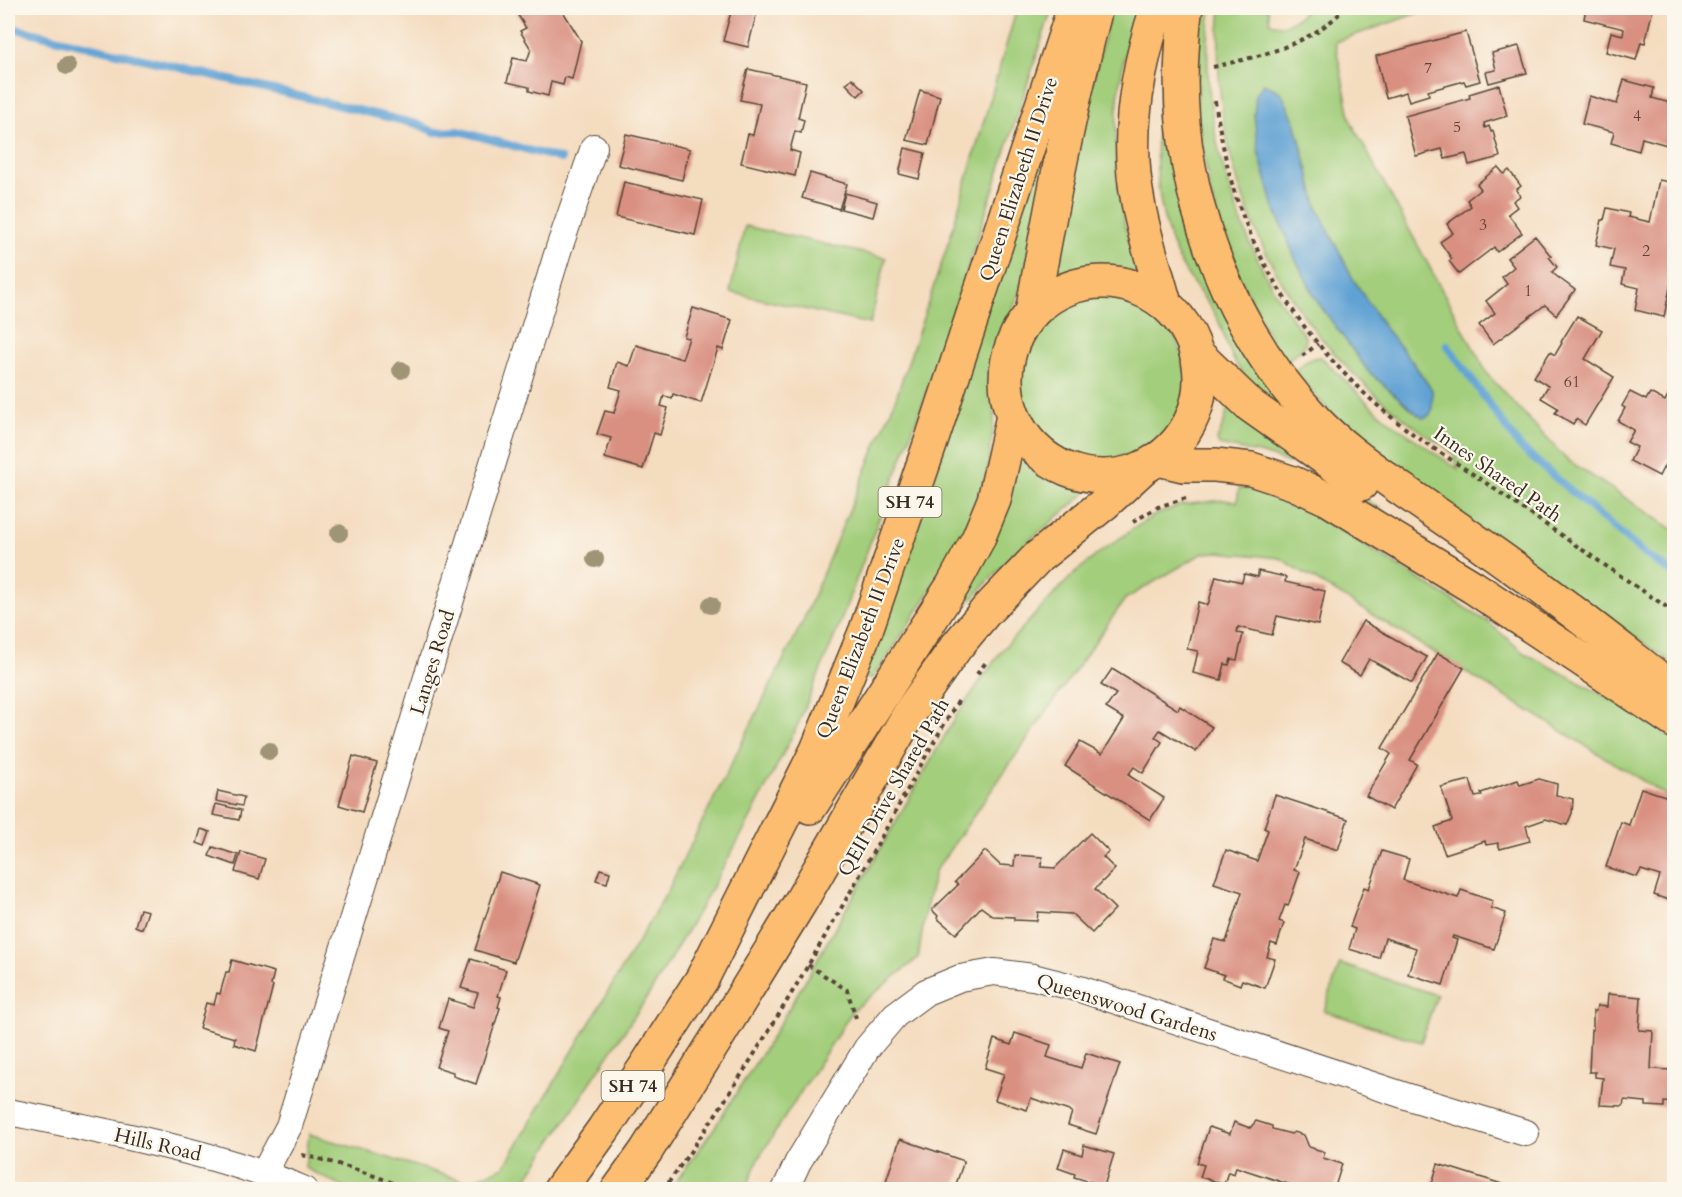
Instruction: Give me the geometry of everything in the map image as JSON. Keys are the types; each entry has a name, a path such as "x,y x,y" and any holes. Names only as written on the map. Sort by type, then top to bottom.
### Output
{"highway":[{"name":"Queen Elizabeth II Drive","path":"560,1190 632,1087 702,979 817,750 866,630 946,397 1074,8"},
{"name":"Queen Elizabeth II Drive","path":"1032,313 1063,145 1096,8"},
{"name":"SH 74","path":"1157,8 1142,63 1134,107 1132,158 1137,201 1165,304"},
{"path":"1186,8 1181,100 1194,191 1216,263 1242,319 1278,374 1318,422 1368,465 1528,577 1674,692"},
{"name":"SH 74","path":"618,1190 652,1141 795,911 911,711 956,647 1031,563 1173,446 1185,430 1194,412 1199,393 1197,353 1179,318 1165,304 1148,292 1128,285 1107,282 1086,283 1066,289 1048,299 1032,313 1019,331 1010,351 1006,373 1013,417 1024,436 1039,452 1058,465 1078,473 1100,476 1122,474 1151,463"},
{"path":"1197,353 1251,406 1314,452 1518,593 1674,692"},
{"name":"SH 74","path":"702,979 838,762 953,585 978,539 994,500 1013,417"},
{"path":"1151,463 1215,465 1251,469 1293,483 1328,499 1473,587 1674,721"}],"street":[{"name":"Langes Road","path":"264,1173 289,1126 559,248 594,147"},
{"name":"Queenswood Gardens","path":"785,1190 798,1162 867,1048 895,1015 926,992 960,978 994,972 1033,977 1080,989 1412,1098 1526,1132"},
{"name":"Hills Road","path":"8,1112 172,1147 264,1173 305,1190"}],"path":[{"path":"1213,58 1213,68 1294,43 1319,30 1345,8"},
{"name":"Innes Shared Path","path":"1214,90 1220,136 1229,171 1253,241 1274,283 1318,344 1353,382 1402,426 1674,612"},
{"path":"1131,523 1158,507 1190,496"},
{"path":"976,676 988,660"},
{"name":"QEII Drive Shared Path","path":"663,1190 730,1092 808,965 931,746 964,692"},
{"path":"808,965 847,990 856,1018"},
{"path":"264,1173 297,1154 353,1168 410,1190"}],"green space":[{"path":"1017,8 1052,8 931,381 838,628 799,722 749,821 653,988 520,1189 347,1189 305,1168 309,1134 468,1182 504,1167 665,896 803,621 896,398 948,244"},
{"path":"1111,8 1137,8 1121,74 1116,141 1121,208 1139,274 1118,269 1093,268 1064,276 1055,271 1066,193"},
{"path":"1201,8 1211,8 1208,46 1213,120 1220,157 1231,193 1244,229 1280,302 1306,338 1302,349 1286,361 1273,343 1230,259 1210,193 1197,111"},
{"path":"1221,8 1268,8 1270,23 1284,26 1300,16 1306,8 1432,8 1335,42 1351,122 1488,375 1566,459 1674,530 1674,664 1423,491 1340,424 1294,371 1310,359 1321,357 1372,407 1458,469 1454,456 1449,450 1400,416 1362,382 1326,344 1295,303 1269,258 1248,211 1232,162 1222,111 1219,60","holes":["1295,122 1318,209 1353,279 1384,327 1432,390 1417,414 1368,371 1317,301 1295,258 1274,207 1259,154"]},
{"path":"1169,45 1172,121 1298,417 1278,406 1260,391 1237,366 1217,318 1183,268 1169,235 1162,209 1156,154 1160,99"},
{"path":"1061,84 1024,279 1000,343 996,362 994,421 988,468 964,538 887,658 871,679 862,677"},
{"path":"745,226 886,258 870,324 730,292"},
{"path":"1103,296 1135,303 1162,320 1179,347 1186,379 1179,411 1162,438 1135,455 1103,462 1071,455 1044,438 1027,411 1020,379 1027,347 1044,320 1071,303"},
{"path":"1229,406 1428,542 1314,472 1263,454 1219,445 1217,440"},
{"path":"1022,453 1051,475 1086,487 1087,492 1013,554 953,620 945,615"},
{"path":"1239,488 1254,490 1281,499 1321,518 1488,622 1523,652 1634,712 1674,739 1674,800 1280,558 1219,552 1203,553 1125,599 935,871 918,958 853,1010 758,1159 746,1189 670,1190 715,1127 775,1032 956,716 1002,650 1076,572 1136,527 1153,516 1181,505 1224,500 1237,502"},
{"path":"1340,964 1437,995 1421,1042 1324,1011"}],"water":[{"path":"1264,84 1281,92 1295,122 1318,209 1353,279 1384,327 1432,390 1432,410 1429,416 1423,418 1417,414 1368,371 1317,301 1295,258 1274,207 1259,154 1254,116 1256,94"}],"building":[{"path":"524,8 561,8 581,41 572,79 565,77 563,85 551,82 548,96 529,91 529,87 507,82 513,58 527,61 531,49 520,31 526,28 516,12"},
{"path":"732,8 758,8 748,47 723,41"},
{"path":"1586,8 1653,8 1645,43 1641,42 1636,60 1606,52 1611,32 1623,35 1624,29 1584,19"},
{"path":"1466,32 1480,81 1466,85 1464,81 1428,91 1429,95 1409,101 1406,92 1386,98 1376,56"},
{"path":"1519,46 1527,73 1489,83 1486,72 1496,70 1492,53"},
{"path":"748,69 806,82 798,118 804,120 801,133 795,131 790,150 800,153 795,176 741,163 748,134 753,135 760,104 740,100"},
{"path":"852,78 864,90 858,96 846,84"},
{"path":"1624,80 1654,88 1652,98 1674,104 1674,147 1642,138 1639,151 1611,143 1614,132 1582,124 1589,96 1617,104"},
{"path":"1499,85 1507,116 1484,123 1485,128 1489,126 1491,132 1493,131 1500,157 1469,165 1466,154 1445,159 1442,149 1416,156 1405,116 1470,98 1469,94"},
{"path":"920,90 940,96 928,145 906,140"},
{"path":"626,134 690,149 682,180 618,165"},
{"path":"905,148 925,153 919,179 899,174"},
{"path":"1498,167 1504,174 1509,170 1521,186 1516,190 1520,196 1513,201 1517,207 1508,214 1522,233 1497,252 1494,247 1459,274 1449,261 1452,259 1440,242 1453,233 1447,224 1471,206 1467,200 1481,189 1477,184"},
{"path":"810,173 847,184 839,209 802,198"},
{"path":"1659,180 1674,183 1674,268 1664,317 1635,310 1639,288 1622,284 1625,270 1610,267 1614,249 1596,245 1607,208 1629,213 1628,217 1650,222"},
{"path":"624,182 703,200 695,235 616,217"},
{"path":"845,193 877,202 873,217 841,209"},
{"path":"1535,236 1557,267 1552,272 1575,290 1556,315 1545,305 1493,344 1479,325 1495,313 1486,301 1507,284 1502,277 1514,267 1507,258"},
{"path":"693,308 732,320 723,350 718,348 701,403 673,394 672,398 664,396 661,406 668,408 660,435 654,433 643,469 605,458 611,438 597,434 605,411 614,413 621,390 610,387 617,362 629,366 636,345 682,359 689,338 684,337"},
{"path":"1577,316 1602,330 1585,359 1614,377 1585,425 1576,419 1573,424 1555,413 1558,408 1541,398 1548,386 1534,377 1550,352 1555,355"},
{"path":"1674,383 1674,447 1659,476 1630,461 1637,447 1627,442 1634,430 1618,421 1625,408 1622,406 1630,392 1646,400 1650,393 1665,401"},
{"path":"1258,571 1286,577 1285,582 1325,591 1318,625 1277,616 1272,635 1238,627 1237,633 1243,634 1237,660 1231,659 1229,665 1225,664 1221,680 1193,673 1198,651 1187,649 1198,602 1208,605 1216,576 1242,582 1244,574 1258,577"},
{"path":"1363,621 1427,657 1412,683 1369,659 1360,675 1339,663"},
{"path":"1438,653 1464,668 1410,760 1417,764 1391,810 1366,796 1391,754 1382,748"},
{"path":"1112,669 1178,710 1180,706 1212,727 1196,752 1160,730 1155,737 1162,742 1143,773 1134,767 1128,775 1164,798 1150,820 1065,766 1080,742 1102,754 1124,719 1106,708 1116,694 1101,685"},
{"path":"353,756 377,763 362,812 339,805"},
{"path":"1539,779 1557,784 1556,795 1573,799 1572,813 1567,825 1546,819 1526,826 1530,841 1500,849 1498,843 1486,845 1485,841 1445,854 1435,827 1452,821 1441,787 1470,780 1475,797 1518,780 1520,785"},
{"path":"1641,788 1674,799 1668,825 1674,827 1674,902 1654,895 1660,876 1641,870 1637,877 1606,867 1621,822 1629,825"},
{"path":"218,791 244,797 242,806 216,801"},
{"path":"1275,795 1348,819 1338,850 1305,839 1294,870 1300,872 1288,906 1285,905 1279,921 1284,923 1277,945 1271,943 1267,957 1275,959 1265,988 1242,980 1240,985 1222,978 1224,975 1204,968 1214,939 1226,942 1242,892 1214,883 1226,850 1257,861 1268,830 1264,828"},
{"path":"216,804 241,810 239,820 213,815"},
{"path":"201,829 210,832 205,846 197,843"},
{"path":"1090,833 1109,852 1103,857 1115,869 1095,889 1115,909 1092,933 1072,914 1038,912 1037,921 1014,920 1014,917 993,916 981,907 956,934 937,918 938,916 932,910 958,885 955,882 985,851 1000,865 1014,866 1015,855 1042,857 1041,867 1055,868"},
{"path":"213,847 238,855 235,865 209,856"},
{"path":"1382,851 1409,859 1403,880 1458,898 1461,890 1493,901 1491,908 1506,913 1494,949 1453,936 1452,938 1457,940 1443,985 1408,974 1416,948 1385,938 1379,958 1349,949 1355,929 1350,927 1364,887 1369,889"},
{"path":"241,852 265,859 259,879 235,872"},
{"path":"600,869 610,872 607,883 596,880"},
{"path":"500,872 540,885 514,962 475,950"},
{"path":"140,909 148,911 142,929 135,926"},
{"path":"471,959 506,970 498,996 501,997 498,1007 500,1008 476,1084 453,1076 453,1072 436,1067 448,1031 439,1028 448,999 473,1007 478,993 461,988"},
{"path":"232,960 274,972 271,985 273,986 256,1051 234,1044 235,1038 199,1028 206,1003 214,1005"},
{"path":"1608,994 1641,997 1639,1030 1653,1031 1651,1069 1674,1070 1674,1103 1664,1102 1664,1107 1646,1106 1646,1102 1624,1100 1623,1106 1600,1105 1603,1078 1595,1077 1595,1072 1589,1072 1591,1030 1593,1030 1593,1011 1596,1011 1597,1006 1607,1007"},
{"path":"1015,1033 1051,1045 1047,1057 1081,1068 1086,1053 1120,1064 1096,1134 1068,1125 1072,1112 1031,1098 1027,1110 995,1100 1004,1074 985,1068 994,1039 1011,1045"},
{"path":"1256,1121 1272,1126 1272,1129 1304,1135 1309,1147 1325,1152 1323,1158 1342,1164 1334,1190 1306,1190 1236,1167 1234,1174 1228,1172 1224,1184 1200,1177 1204,1165 1197,1163 1209,1127 1230,1134 1234,1122 1250,1128"},
{"path":"900,1139 964,1161 954,1190 878,1190 881,1183 885,1184"},
{"path":"1084,1145 1114,1154 1104,1186 1074,1177 1075,1174 1058,1168 1064,1149 1082,1155"},
{"path":"1438,1164 1505,1185 1508,1190 1430,1190"}],"waterway":[{"path":"8,27 417,124 434,132 459,131 561,159"},
{"path":"1447,345 1520,447 1643,553 1674,574"}]}
